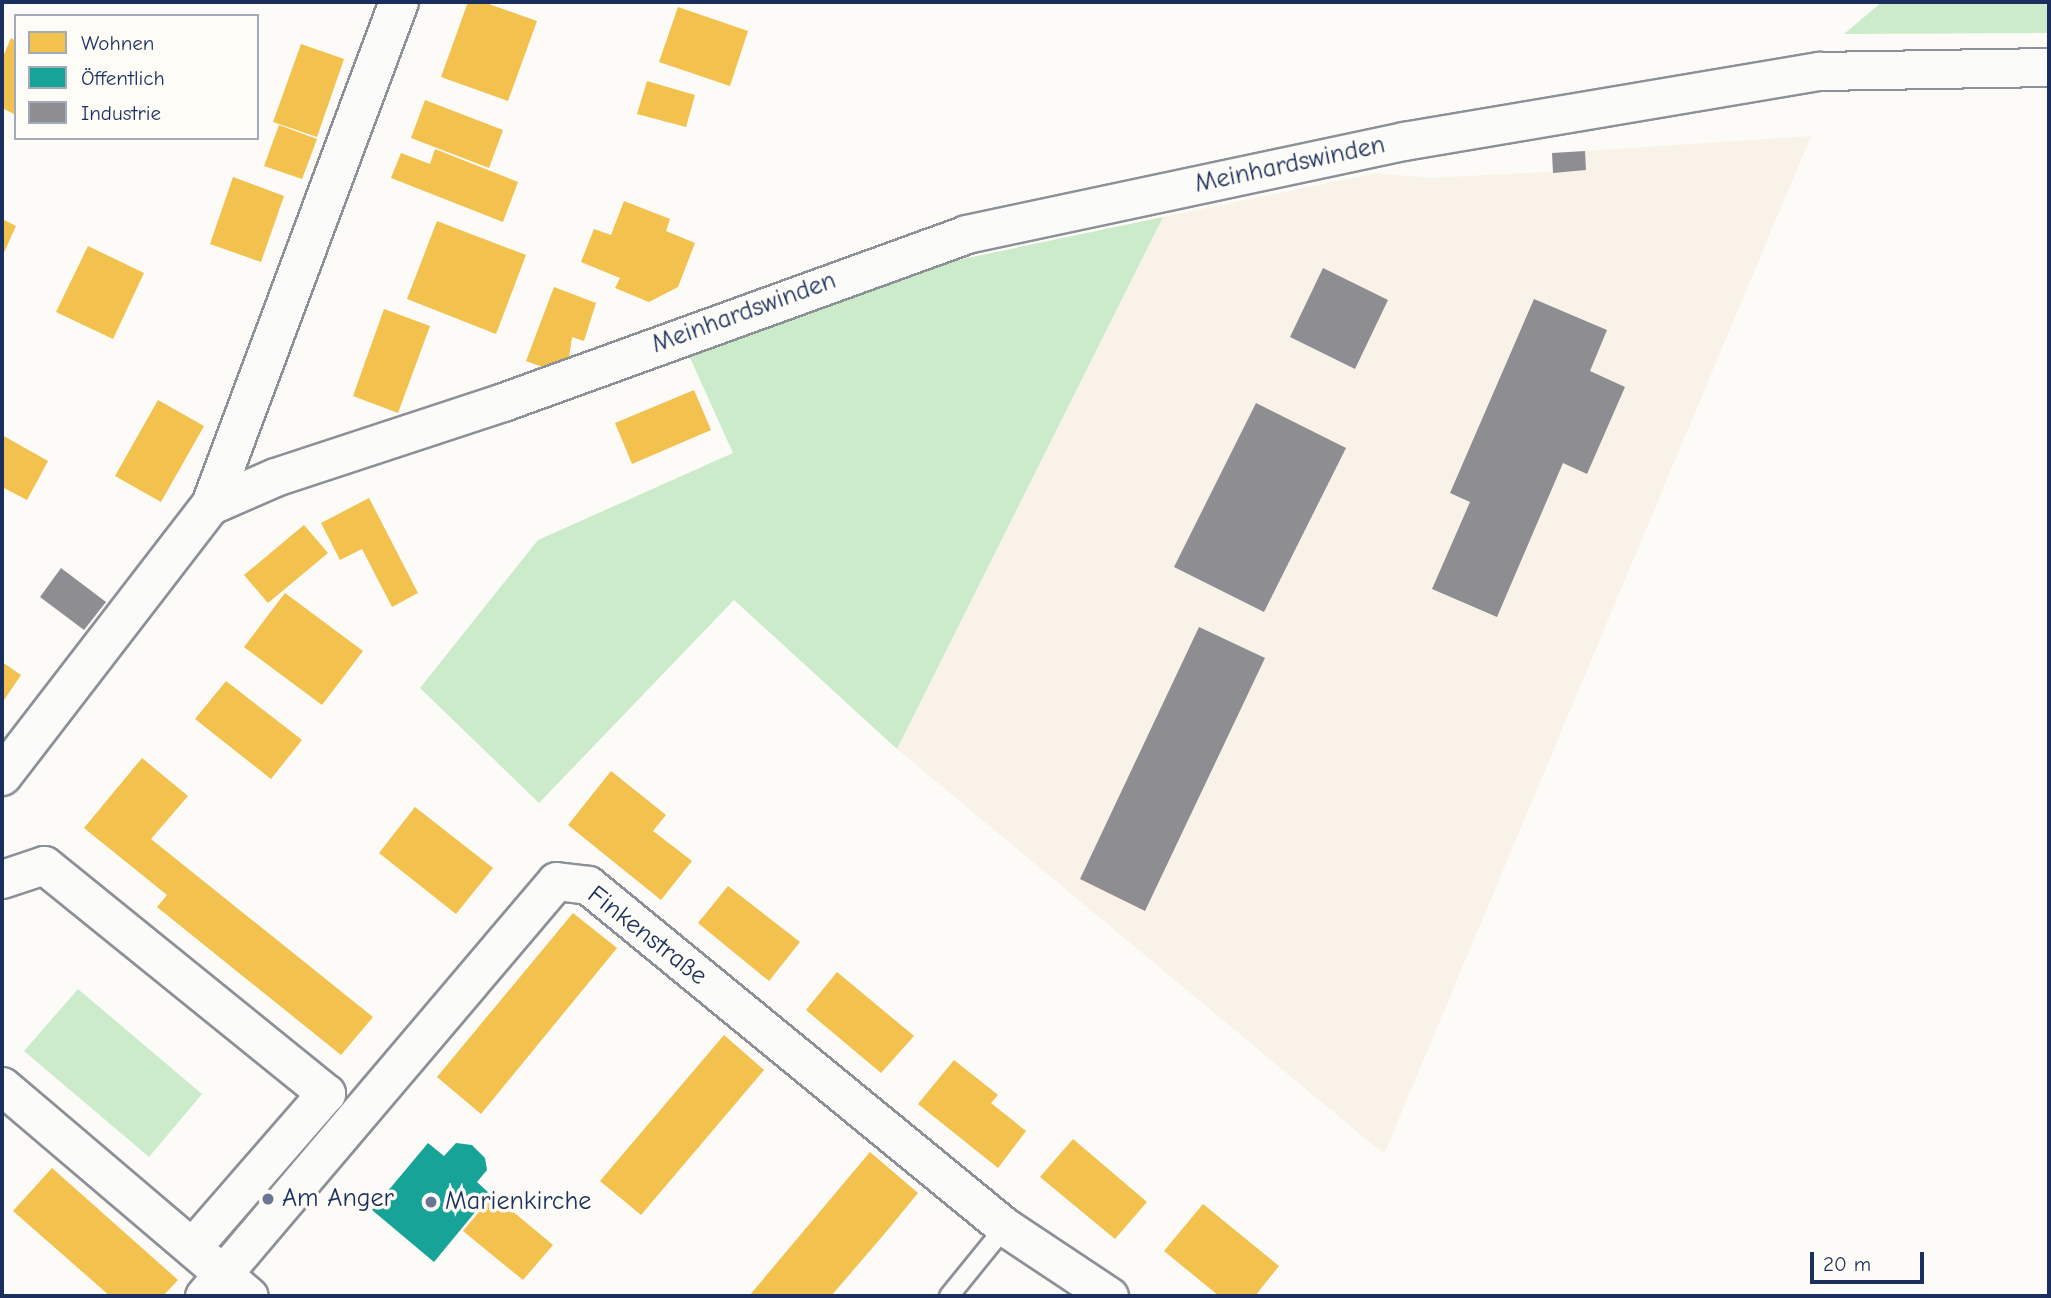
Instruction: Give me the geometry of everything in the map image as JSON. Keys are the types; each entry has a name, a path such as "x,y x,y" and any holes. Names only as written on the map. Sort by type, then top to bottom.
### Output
{"street":[{"path":"2,776 211,505 399,2"},
{"name":"Meinhardswinden","path":"211,505 275,477 503,401 966,234 1404,141 1819,71 2049,67"},
{"path":"2,879 44,865 326,1093 356,1121 225,1288 192,1247 2,1086"},
{"name":"Finkenstraße","path":"356,1121 556,881 587,885 1005,1227 1109,1296"},
{"path":"192,1247 326,1093"}],"lane":[{"path":"949,1296 1005,1227"}],"shaded area":[{"path":"1811,136 1384,1154 897,749 1163,217 1377,173 1429,178 1586,170 1585,151"}],"green space":[{"path":"1882,2 2049,2 2049,33 1844,34"},
{"path":"1163,217 897,749 734,600 539,803 420,688 538,540 733,453 687,351 958,260"},
{"path":"78,989 202,1094 149,1157 24,1051"}],"building: Wohnen":[{"path":"468,2 483,2 537,21 508,101 441,77"},
{"path":"678,7 748,31 730,86 659,62"},
{"path":"11,38 14,40 14,114 2,108 2,59"},
{"path":"301,44 344,59 317,137 273,122"},
{"path":"647,81 695,95 686,127 637,114"},
{"path":"425,100 503,130 489,168 411,138"},
{"path":"279,125 317,139 302,179 264,166"},
{"path":"435,149 518,182 503,222 391,178 401,153 430,164"},
{"path":"233,177 284,196 261,262 210,244"},
{"path":"624,201 670,219 666,231 695,243 678,287 649,302 615,288 620,278 581,262 594,229 611,235"},
{"path":"2,219 16,226 2,257"},
{"path":"437,221 526,255 496,334 407,299"},
{"path":"88,246 144,273 113,339 56,312"},
{"path":"554,287 596,303 584,341 572,337 569,358 548,369 526,361"},
{"path":"384,309 430,326 398,413 353,396"},
{"path":"694,390 711,430 632,464 615,423"},
{"path":"158,400 204,426 161,502 115,476"},
{"path":"2,435 48,461 27,500 2,487"},
{"path":"369,498 418,593 392,607 362,549 340,560 321,523"},
{"path":"304,525 328,553 268,603 244,575"},
{"path":"285,593 363,651 322,705 244,647"},
{"path":"2,662 21,675 2,703"},
{"path":"226,681 302,740 271,779 195,719"},
{"path":"142,758 188,796 151,839 373,1017 341,1055 157,907 167,895 84,828"},
{"path":"611,771 666,815 653,831 692,861 661,900 568,825"},
{"path":"415,807 493,868 456,914 379,853"},
{"path":"728,886 800,942 769,981 698,923"},
{"path":"573,913 617,948 481,1114 437,1077"},
{"path":"837,972 914,1036 881,1073 806,1010"},
{"path":"724,1035 764,1070 641,1215 600,1181"},
{"path":"954,1060 998,1095 991,1103 1026,1131 998,1168 918,1104"},
{"path":"1073,1139 1147,1202 1115,1239 1040,1177"},
{"path":"870,1152 918,1193 886,1232 831,1296 749,1296"},
{"path":"52,1168 178,1280 163,1296 110,1296 13,1211"},
{"path":"493,1195 553,1245 523,1280 463,1231"},
{"path":"1203,1204 1279,1266 1255,1296 1219,1296 1164,1251"}],"building: Öffentlich":[{"name":"Marienkirche","path":"428,1143 444,1156 456,1143 472,1145 485,1158 487,1170 477,1182 490,1194 434,1262 372,1210"}],"building: Industrie":[{"path":"1585,151 1586,170 1553,173 1552,153"},
{"path":"1323,268 1388,300 1355,369 1290,337"},
{"path":"1534,299 1607,330 1590,371 1625,387 1587,474 1563,463 1497,617 1432,589 1470,502 1450,493"},
{"path":"1256,403 1346,448 1264,612 1174,567"},
{"path":"61,568 106,602 84,630 40,597"},
{"path":"1199,627 1265,658 1145,911 1080,879"}],"place":[{"name":"Am Anger","path":"268,1199"},
{"name":"Marienkirche","path":"431,1202"}]}
